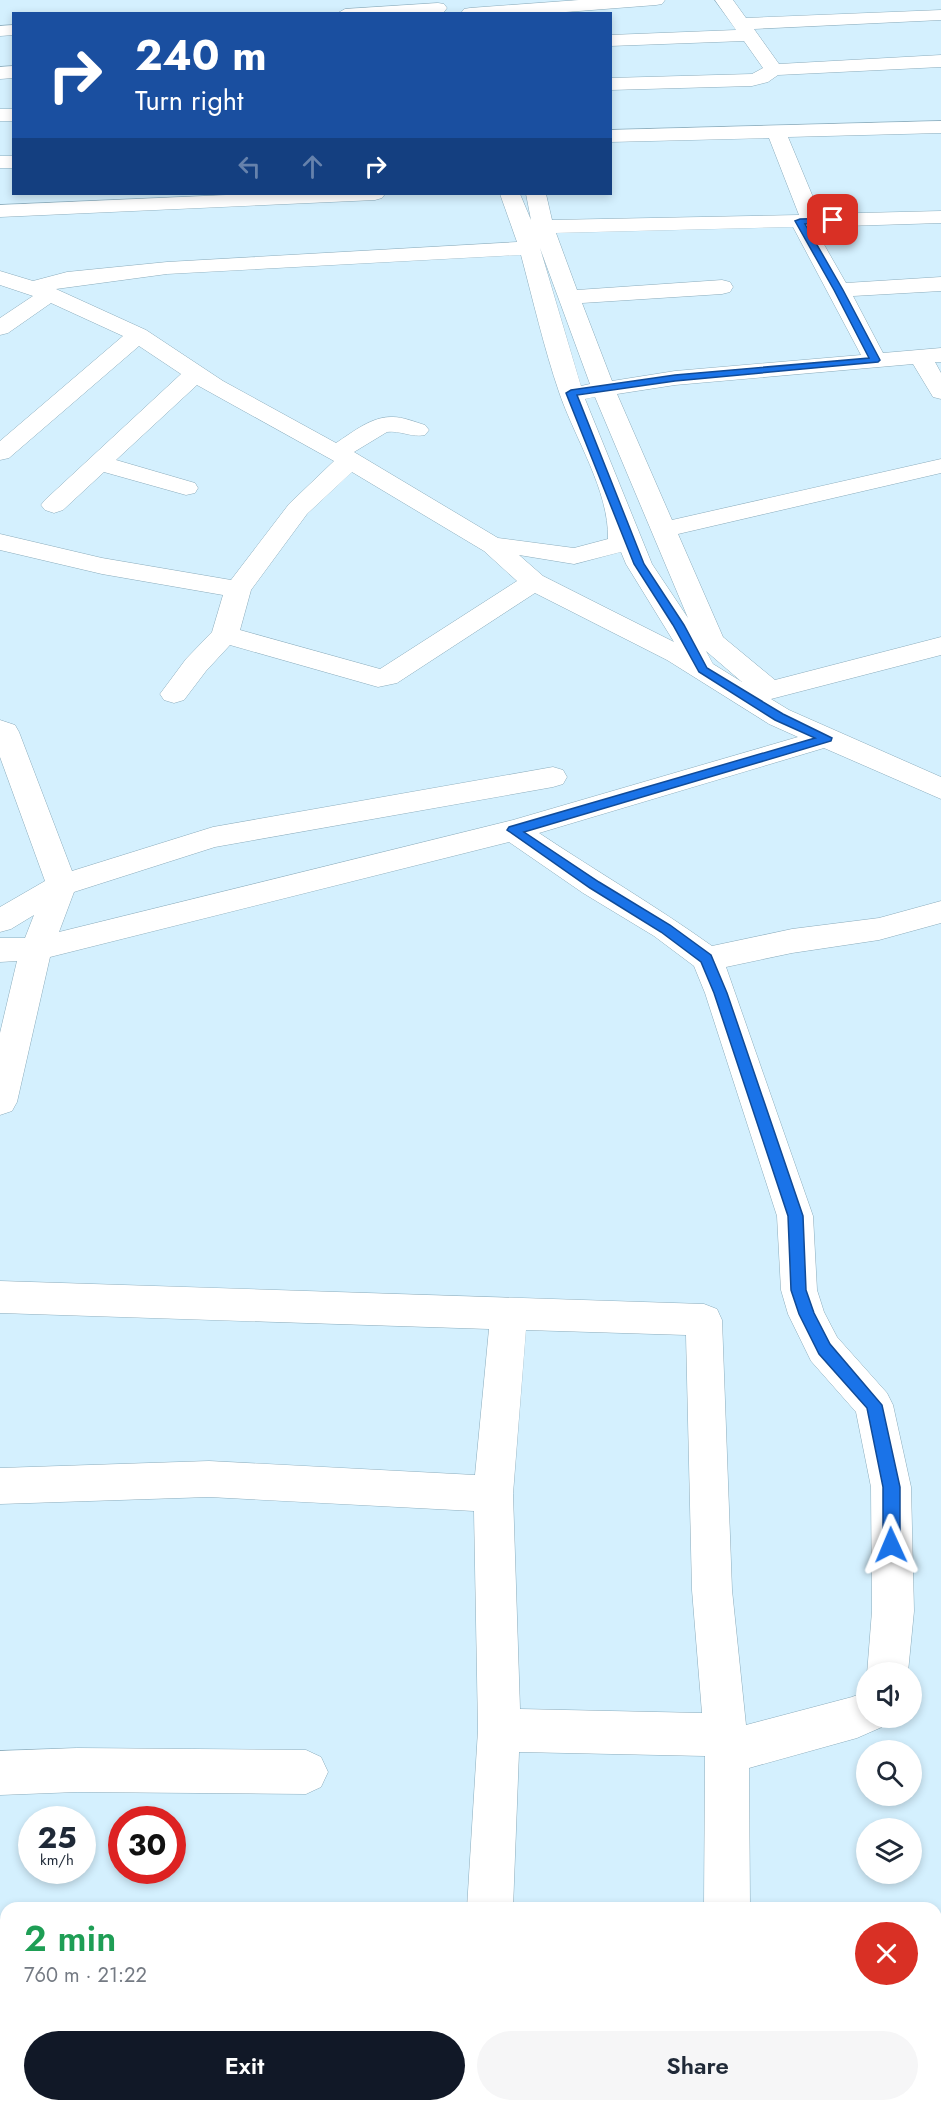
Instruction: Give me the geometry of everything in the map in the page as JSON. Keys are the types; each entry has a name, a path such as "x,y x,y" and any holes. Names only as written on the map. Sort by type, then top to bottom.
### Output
{"street":[{"path":"468,9 656,0"},
{"path":"724,0 774,70"},
{"path":"372,12 438,7"},
{"path":"612,41 941,15"},
{"path":"612,84 752,80 761,78 774,70 941,61"},
{"path":"612,136 941,128"},
{"path":"777,133 806,221 875,360"},
{"path":"0,211 353,195"},
{"path":"510,195 530,248 571,393 639,564 679,625 703,670"},
{"path":"536,195 543,227 604,390 711,641 779,717 941,789"},
{"path":"543,227 941,217"},
{"path":"0,328 41,291 67,279 167,268 530,248"},
{"path":"0,278 41,291 138,335 196,373 343,456 493,546 534,582 677,654 703,670 758,694 941,646"},
{"path":"839,290 941,284"},
{"path":"569,297 722,287"},
{"path":"0,453 138,335"},
{"path":"571,393 675,378 931,356 941,392"},
{"path":"54,505 196,373"},
{"path":"174,694 196,665 225,635 238,589 298,509 343,456 381,426 393,424 417,430"},
{"path":"99,463 186,488"},
{"path":"664,530 941,466"},
{"path":"493,546 503,545 574,556 621,543 621,519"},
{"path":"0,542 102,566 238,589"},
{"path":"225,635 378,678 387,677 534,582"},
{"path":"0,729 5,732 62,885 36,949 0,1102"},
{"path":"0,950 36,949 513,830 826,738"},
{"path":"0,921 62,885 213,837 553,777"},
{"path":"513,830 594,885 665,928 706,959 721,993 795,1216 799,1290 806,1314 824,1349 874,1405 891,1487 893,1611 888,1662"},
{"path":"706,959 792,941 879,929 941,912"},
{"path":"0,1297 704,1320 712,1590 726,1744 727,1902"},
{"path":"490,1902 499,1730 493,1494 508,1313"},
{"path":"0,1486 209,1479 493,1494"},
{"path":"499,1730 726,1744 856,1717"},
{"path":"0,1773 77,1770 306,1772"}],"route":[{"path":"833,220 800,221 875,360 675,378 571,393 639,564 679,625 703,670 779,717 826,738 513,830 594,885 665,928 706,959 721,993 795,1216 799,1290 806,1314 824,1349 874,1405 891,1487 891,1545"}]}
